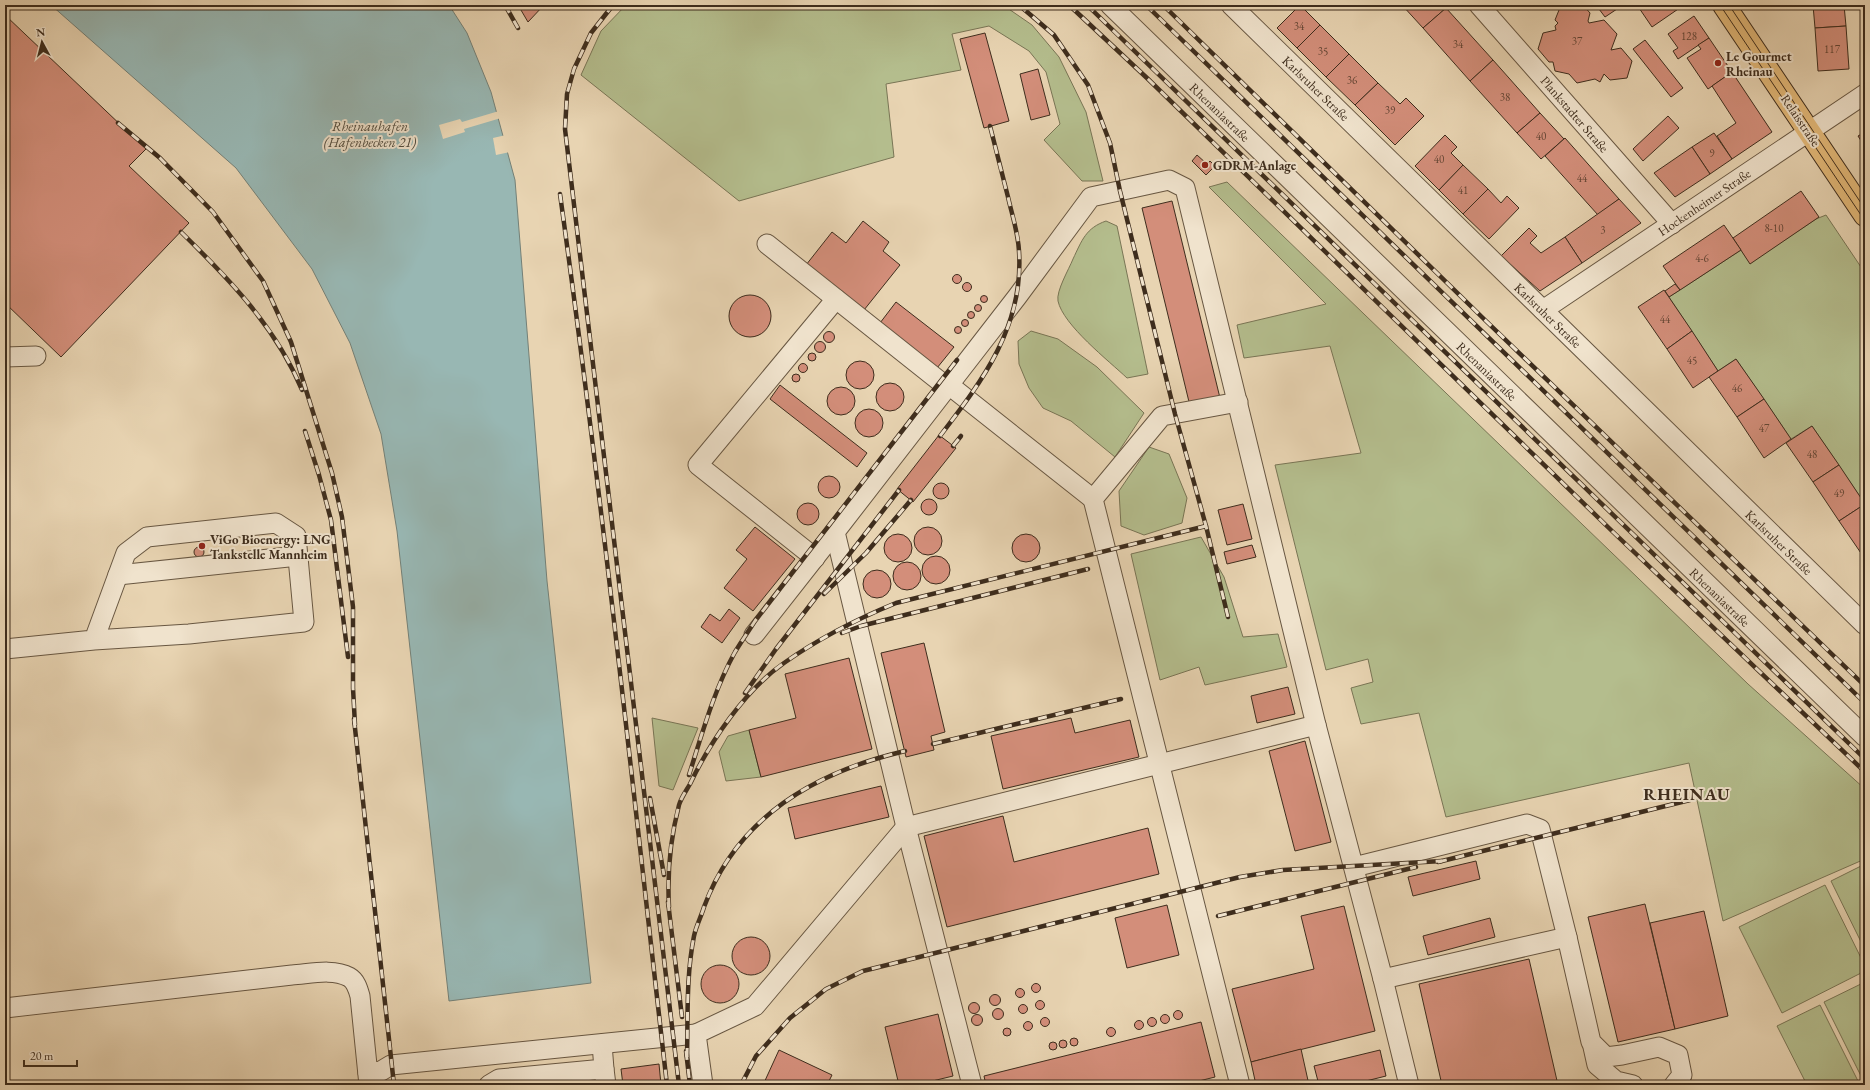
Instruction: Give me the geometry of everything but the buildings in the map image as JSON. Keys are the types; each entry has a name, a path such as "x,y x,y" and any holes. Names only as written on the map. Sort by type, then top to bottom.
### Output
{"main road":[{"name":"Relaisstraße","path":"1724,5 1865,215"}],"street":[{"name":"Rhenaniastraße","path":"1110,5 1865,737"},
{"name":"Karlsruher Straße","path":"1231,5 1865,624"},
{"name":"Plankstadter Straße","path":"1479,5 1672,224"},
{"name":"Hockenheimer Straße","path":"1543,310 1865,94"},
{"path":"754,635 1017,297 1091,197 1169,180 1185,188 1316,725 1384,979 1409,1085"},
{"path":"767,244 1093,499 1240,1085"},
{"path":"815,558 698,465 836,299"},
{"path":"5,357 36,356"},
{"path":"1093,499 1162,416 1238,402"},
{"path":"5,649 94,640 189,634 304,622 296,536 276,523 147,537 126,553 94,640"},
{"path":"835,532 906,827 972,1085"},
{"path":"118,574 298,556"},
{"path":"5,1008 325,972 338,974 350,977 356,985 360,996 368,1079 391,1065 696,1034 755,1006 906,827 1316,725"},
{"path":"1354,867 1527,824 1540,829 1597,1065 1616,1081 1633,1085"},
{"path":"1384,979 1567,938"},
{"path":"696,1034 703,1085"},
{"path":"1591,1042 1606,1057 1659,1047 1678,1055 1682,1075 1674,1085"},
{"path":"489,1085 499,1079 605,1077 602,1044"}],"green space":[{"path":"626,5 1003,5 1032,25 1059,57 1086,112 1103,181 1082,181 1044,140 1060,124 1046,72 1029,51 989,26 952,34 961,70 886,84 894,157 739,201 581,75 601,31"},
{"path":"1227,182 1748,684 1865,789 1865,859 1723,921 1689,763 1446,817 1419,713 1361,724 1351,688 1373,682 1368,659 1326,670 1275,465 1361,453 1330,346 1244,358 1237,325 1326,304 1209,187"},
{"path":"1826,215 1865,273 1865,504 1812,426 1791,439 1736,359 1718,371 1669,297 1741,250 1750,263 1816,219"},
{"path":"1106,221 1117,226 1148,374 1127,378 1088,342 1068,321 1058,301 1061,286 1082,240 1094,227"},
{"path":"1031,331 1058,339 1097,367 1144,413 1115,457 1071,421 1043,408 1029,388 1019,364 1018,341"},
{"path":"1149,447 1169,454 1187,498 1182,523 1144,535 1121,526 1119,491"},
{"path":"1201,537 1224,577 1243,637 1278,634 1287,667 1205,685 1199,667 1160,680 1131,554"},
{"path":"652,718 698,728 673,790 659,786"},
{"path":"749,730 761,777 726,781 719,752 728,736"},
{"path":"1865,864 1865,950 1831,881"},
{"path":"1825,885 1865,966 1865,971 1782,1013 1739,927"},
{"path":"1865,982 1865,1084 1824,1002"},
{"path":"1820,1005 1860,1085 1807,1085 1777,1026"}],"water":[{"name":"Rheinauhafen (Hafenbecken 21)","path":"51,5 449,5 467,33 491,92 515,180 547,581 591,983 449,1001 397,531 381,434 350,343 312,269 236,168"}],"pier":[{"path":"499,111 501,118 464,129 465,132 443,139 439,125 460,119 462,122"},
{"path":"506,135 510,152 496,155 493,138"}],"tram line":[{"path":"1720,5 1865,221"},
{"path":"1729,5 1865,209"}],"railway":[{"path":"505,5 518,28"},
{"path":"613,5 591,33 574,69 567,94 565,129 679,1085"},
{"path":"1019,5 1054,35 1088,85 1110,143 1120,191 1175,414 1206,526 1228,617"},
{"path":"1069,5 1148,79 1612,531 1865,772"},
{"path":"1087,5 1865,759"},
{"path":"1146,5 1865,703"},
{"path":"1163,5 1486,321 1865,686"},
{"path":"118,123 160,158 213,212 263,281 291,342 332,473 342,517 353,607 353,688 355,725"},
{"path":"940,436 971,394 998,351 1008,328 1015,304 1019,278 1019,251 1015,224 990,126"},
{"path":"560,194 603,528 667,1085"},
{"path":"181,232 234,286 250,305 279,345 302,390"},
{"path":"689,775 721,681 740,644 755,621 957,360"},
{"path":"305,431 331,520 348,657"},
{"path":"953,446 961,436"},
{"path":"745,693 776,649 899,490"},
{"path":"824,594 866,553 911,500"},
{"path":"669,907 668,881 670,856 673,831 681,800 718,734 742,702 756,687 784,663 838,630 896,603 1206,526"},
{"path":"842,633 861,626 1088,569"},
{"path":"933,744 1121,699"},
{"path":"354,719 394,1085"},
{"path":"687,1057 689,981 691,951 694,936 704,907 718,875 737,848 758,824 783,803 811,786 840,772 872,760 905,751"},
{"path":"650,798 664,875"},
{"path":"1438,862 1690,800"},
{"path":"741,1085 756,1056 790,1018 826,989 863,971 1240,877 1283,870 1442,861"},
{"path":"1218,916 1416,867"},
{"path":"668,902 682,1017"},
{"path":"686,1051 690,1085"}],"place":[{"name":"Le Gourmet Rheinau","path":"1718,63"},
{"name":"GDRM-Anlage","path":"1205,165"},
{"name":"ViGo Bioenergy: LNG Tankstelle Mannheim","path":"202,546"}],"district":[{"name":"RHEINAU","path":"1687,794"}]}
